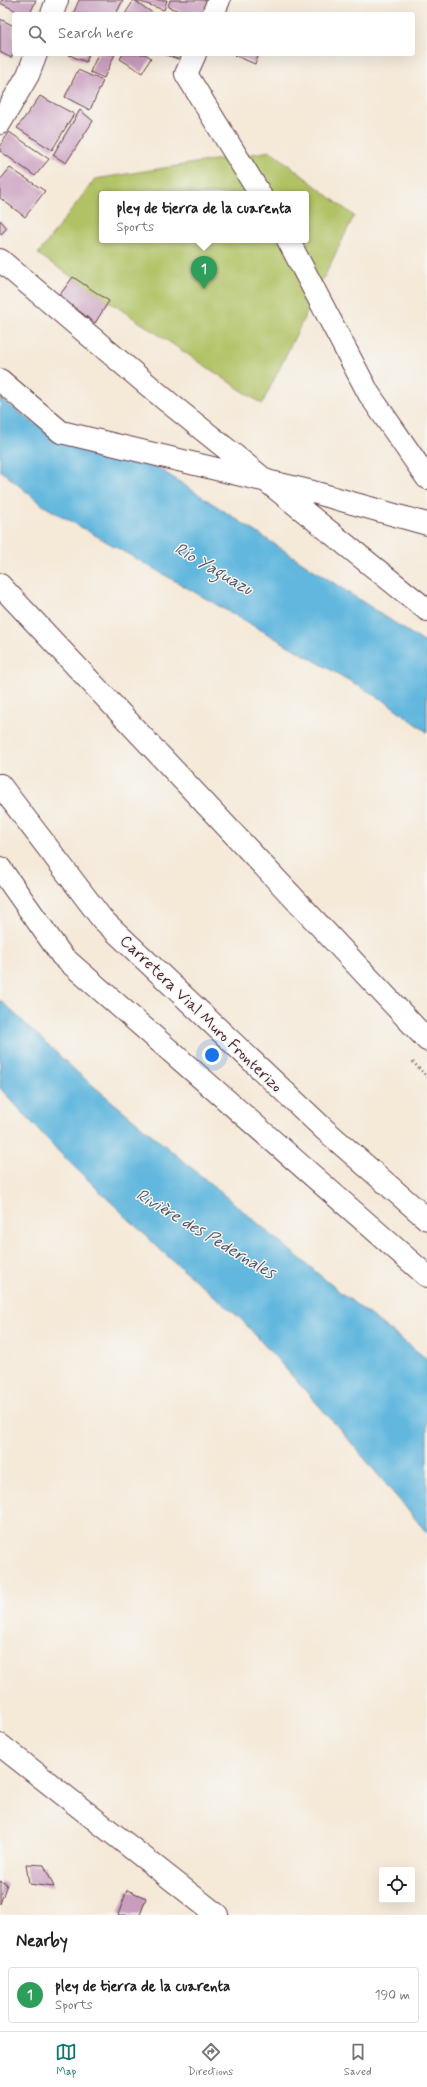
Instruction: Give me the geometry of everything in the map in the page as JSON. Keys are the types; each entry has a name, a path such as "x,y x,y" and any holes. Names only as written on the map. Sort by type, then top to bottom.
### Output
{"street":[{"path":"53,12 57,0"},
{"path":"214,12 219,0"},
{"path":"0,123 28,75 35,56"},
{"path":"195,56 186,74 258,191"},
{"path":"290,243 369,394 427,478"},
{"path":"0,260 168,402 427,610"},
{"path":"0,380 61,432 313,492 427,524"},
{"path":"0,585 427,1040"},
{"name":"Carretera Vial Muro Fronterizo","path":"0,786 102,918 325,1130 427,1219"},
{"path":"0,868 62,956 427,1276"},
{"path":"0,1745 217,1915"}],"green space":[{"path":"271,151 354,216 262,404 38,254 95,179"}],"water":[{"name":"Río Yaguazu","path":"0,398 35,424 143,458 427,644 427,732 385,701 44,506 0,470"},
{"name":"Rivière des Pedernales","path":"0,1000 78,1073 340,1292 427,1359 427,1533 338,1427 241,1319 166,1255 62,1155 0,1088"}],"building":[{"path":"2,0 36,0 31,12 19,12 0,3"},
{"path":"79,0 123,0 117,12 74,12"},
{"path":"134,0 151,12 126,12"},
{"path":"135,0 167,0 164,10"},
{"path":"170,0 210,0 207,12 182,12 168,7"},
{"path":"0,19 12,25 12,56 11,58 0,52"},
{"path":"72,56 88,56 86,62"},
{"path":"97,56 114,56 104,78 90,72"},
{"path":"122,56 148,56 151,58 142,73 120,59"},
{"path":"169,56 188,56 187,62"},
{"path":"236,56 258,56 255,64"},
{"path":"78,70 103,81 90,110 65,97"},
{"path":"40,96 74,114 52,150 17,128"},
{"path":"80,110 93,121 66,163 53,155"},
{"path":"9,132 49,159 35,176 0,151 0,146"},
{"path":"10,168 45,191 25,217 0,198 0,180"},
{"path":"0,220 7,228 0,235"},
{"path":"73,277 109,301 95,323 59,296"},
{"path":"26,1864 44,1865 54,1887 29,1884"},
{"path":"0,1881 7,1884 0,1904"},
{"path":"127,1890 146,1898 140,1915 118,1915"}],"place":[{"name":"pley de tierra de la cuarenta","path":"204,289"}]}
